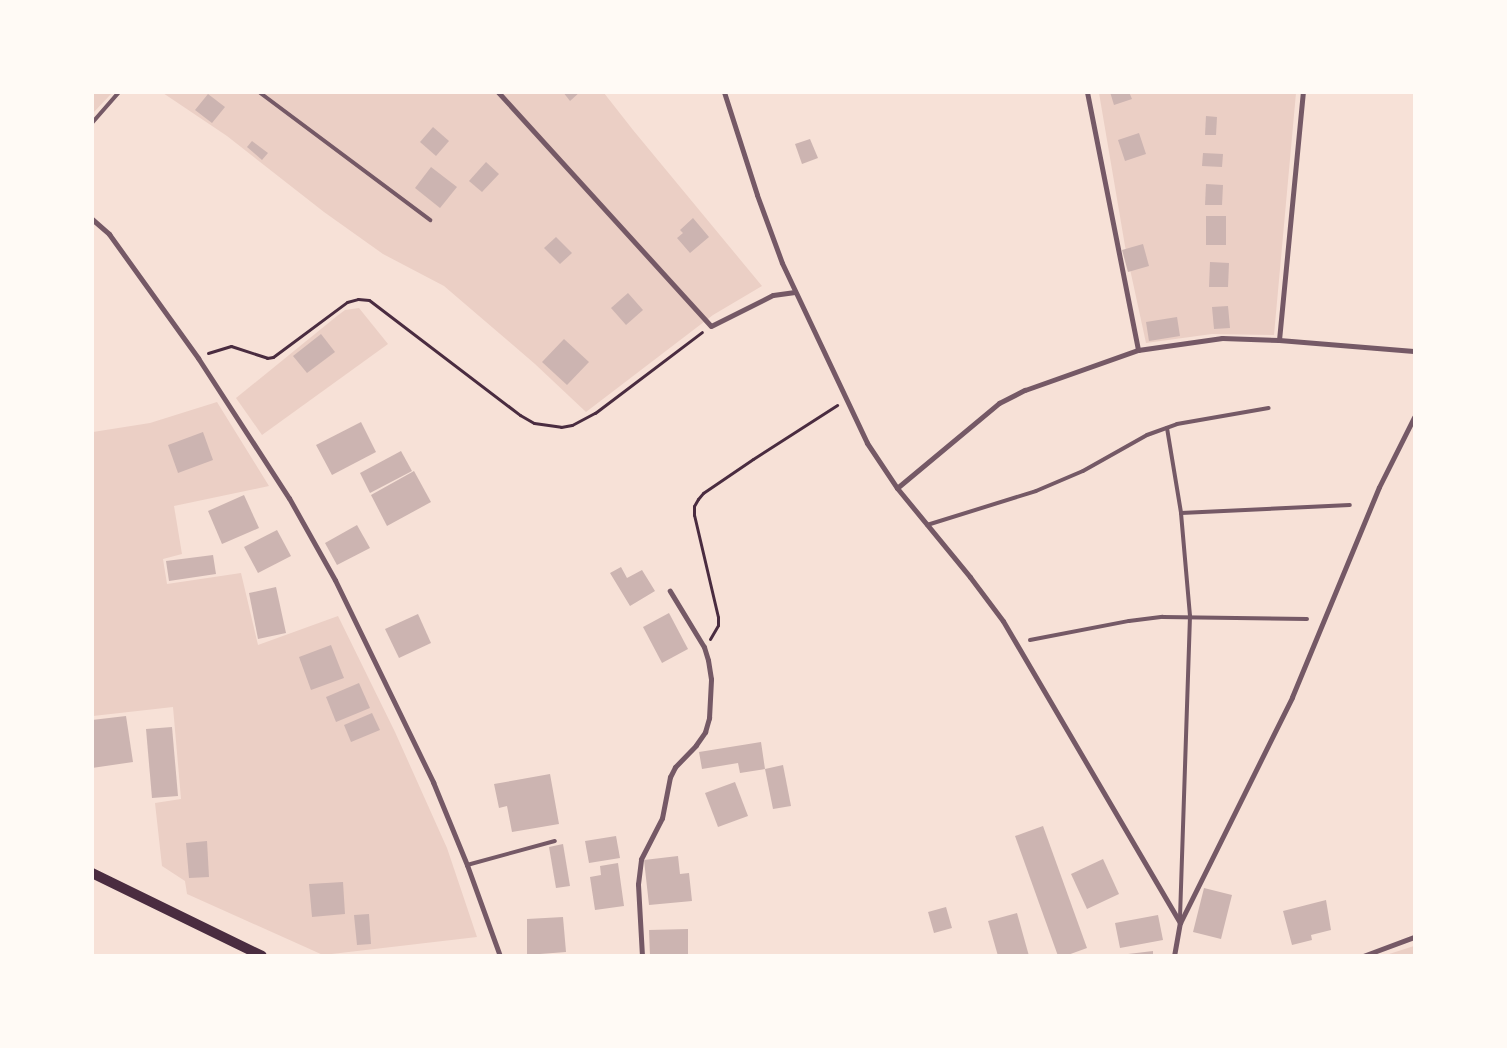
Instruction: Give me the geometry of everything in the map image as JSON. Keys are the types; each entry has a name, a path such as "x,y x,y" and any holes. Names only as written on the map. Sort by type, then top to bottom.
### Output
{"main road":[{"path":"92,873 262,956"}],"street":[{"path":"498,92 711,326 773,295 795,292"},
{"path":"724,92 757,195 795,292 867,443 897,488 1003,621 1180,924"},
{"path":"1087,92 1138,350"},
{"path":"1280,340 1303,92"},
{"path":"92,219 109,234 198,358 289,498 335,580 433,782 467,865 500,956"},
{"path":"897,488 999,403 1025,390 1138,350 1211,338 1280,340 1414,350"},
{"path":"1174,956 1180,924 1292,698 1370,509 1414,417"},
{"path":"642,956 638,868 646,846 662,818 672,772 705,732 709,718 711,679 704,647 670,591"},
{"path":"1363,956 1414,936"}],"lane":[{"path":"92,123 119,92"},
{"path":"259,92 430,220"},
{"path":"927,524 1051,485 1083,471 1147,435 1167,428 1189,421 1269,408"},
{"path":"1167,428 1181,513 1190,616 1190,680 1180,924"},
{"path":"1181,513 1350,505"},
{"path":"1030,640 1147,618 1190,616 1307,619"},
{"path":"467,865 555,840"}],"path":[{"path":"198,358 222,347 231,346 267,358 273,357 347,302 358,299 369,300 520,415 534,422 561,427 572,425 595,412 711,326"},
{"path":"704,647 714,632 718,618 697,530 694,506 698,499 703,493 802,425 846,400"}],"shaded area":[{"path":"92,93 112,93 93,113"},
{"path":"163,93 604,93 762,286 713,315 586,412 535,364 444,286 383,254 324,212 227,136"},
{"path":"1099,93 1296,93 1274,335 1212,334 1146,343 1125,246"},
{"path":"359,308 388,344 262,435 236,398 345,310"},
{"path":"217,402 269,486 174,506 182,554 163,559 167,584 241,573 258,645 338,616 395,732 447,848 477,937 323,955 187,894 185,881 162,866 155,803 181,799 173,707 93,716 93,432 150,423"},
{"path":"1414,946 1414,955 1386,955"}],"building":[{"path":"563,92 580,92 570,101"},
{"path":"1110,92 1129,92 1132,99 1114,105"},
{"path":"208,94 225,107 212,123 195,110"},
{"path":"1206,116 1217,117 1216,135 1205,135"},
{"path":"433,127 449,141 436,156 420,142"},
{"path":"1139,133 1146,154 1125,161 1118,140"},
{"path":"810,139 818,158 802,164 795,144"},
{"path":"252,141 268,153 262,160 247,147"},
{"path":"1203,153 1223,154 1222,167 1202,166"},
{"path":"486,162 499,174 482,192 469,181"},
{"path":"431,167 457,187 440,208 415,188"},
{"path":"1206,184 1223,185 1222,205 1205,205"},
{"path":"1206,216 1226,216 1226,245 1206,245"},
{"path":"693,218 709,237 690,253 677,238 683,233 680,230"},
{"path":"556,237 572,253 560,264 544,248"},
{"path":"1143,244 1149,266 1128,272 1122,250"},
{"path":"1210,262 1229,263 1228,287 1209,287"},
{"path":"628,293 643,310 626,325 611,308"},
{"path":"1228,306 1230,328 1214,329 1212,307"},
{"path":"1177,317 1180,336 1149,341 1146,322"},
{"path":"321,334 335,352 307,373 293,356"},
{"path":"564,339 589,362 567,385 542,362"},
{"path":"361,422 376,452 332,475 316,445"},
{"path":"203,432 213,460 178,473 168,445"},
{"path":"401,451 412,471 370,493 360,473"},
{"path":"414,471 431,502 387,526 371,495"},
{"path":"244,495 259,528 222,544 208,511"},
{"path":"357,525 370,548 337,565 325,543"},
{"path":"277,530 291,556 258,573 244,547"},
{"path":"213,555 216,574 169,581 166,561"},
{"path":"621,567 627,578 642,570 655,591 630,606 610,573"},
{"path":"276,587 286,633 258,639 249,593"},
{"path":"669,613 688,649 662,663 643,627"},
{"path":"418,614 431,643 399,658 385,629"},
{"path":"331,645 344,678 311,690 299,657"},
{"path":"359,683 370,708 336,722 326,697"},
{"path":"372,713 380,730 351,742 344,725"},
{"path":"126,716 133,762 92,768 92,720"},
{"path":"172,727 178,796 152,798 146,729"},
{"path":"761,742 765,769 740,773 738,763 702,769 699,752"},
{"path":"783,765 791,806 773,809 765,769"},
{"path":"550,774 559,824 512,832 507,806 499,808 494,784"},
{"path":"735,782 748,816 718,827 705,793"},
{"path":"1043,826 1087,948 1065,956 1058,956 1015,836"},
{"path":"616,836 620,858 589,863 585,841"},
{"path":"207,841 209,877 189,878 186,843"},
{"path":"563,844 570,886 556,888 549,847"},
{"path":"678,856 680,874 689,873 692,901 649,905 644,860"},
{"path":"1103,859 1119,894 1087,909 1071,874"},
{"path":"618,863 624,906 595,910 590,877 601,875 600,866"},
{"path":"343,882 345,914 312,917 309,884"},
{"path":"1204,888 1232,895 1221,939 1193,932"},
{"path":"1326,900 1331,930 1311,935 1312,940 1292,945 1283,911"},
{"path":"946,907 952,928 934,933 928,912"},
{"path":"1017,913 1029,956 998,956 988,921"},
{"path":"369,914 371,944 357,945 354,915"},
{"path":"1158,915 1163,940 1120,948 1115,923"},
{"path":"563,917 566,952 527,955 527,919"},
{"path":"688,929 688,956 650,956 649,930"},
{"path":"1153,951 1153,956 1128,956 1128,954"}]}
